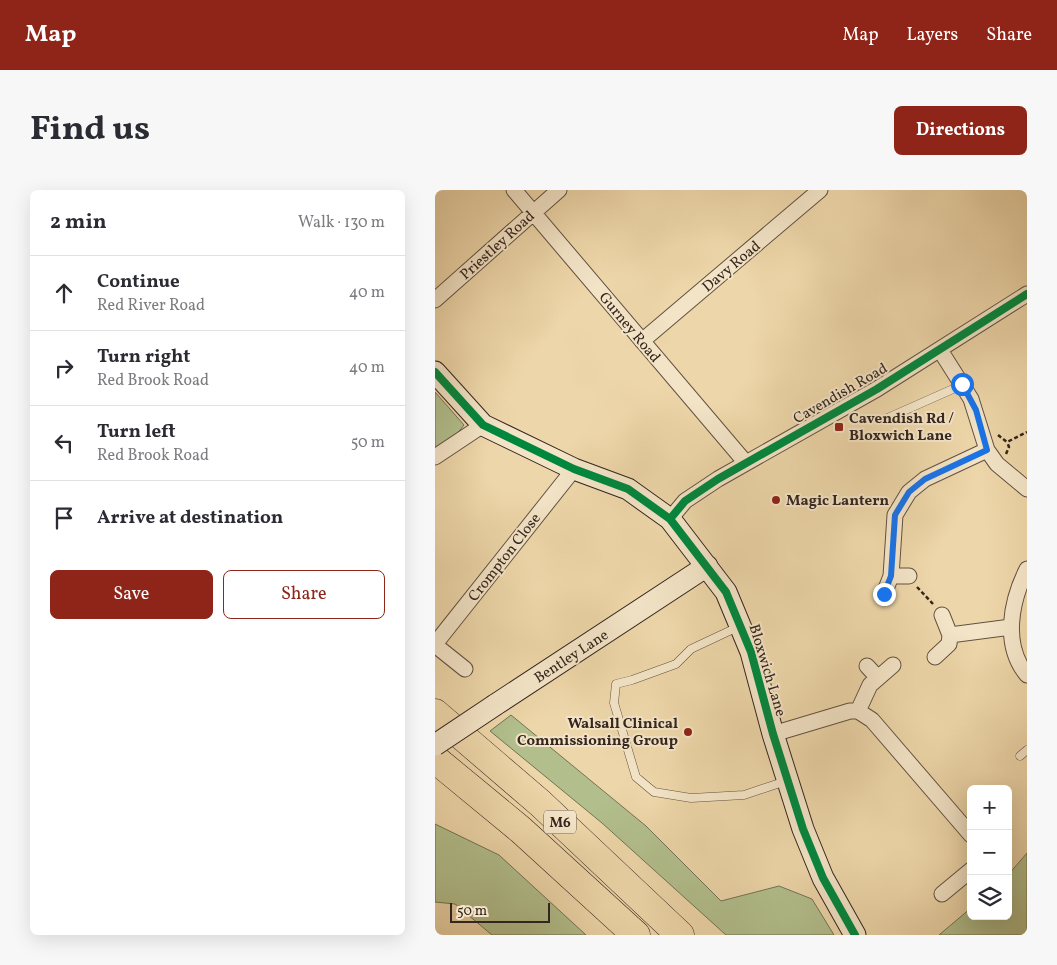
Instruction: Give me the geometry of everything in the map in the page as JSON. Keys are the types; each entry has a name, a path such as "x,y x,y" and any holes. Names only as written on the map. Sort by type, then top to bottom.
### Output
{"highway":[{"name":"M6","path":"435,713 540,803 680,935"},
{"name":"M6","path":"435,759 521,830 636,935"}],"street":[{"name":"Gurney Road","path":"514,190 746,463"},
{"name":"Priestley Road","path":"435,300 559,190"},
{"name":"Davy Road","path":"642,341 820,190"},
{"name":"Cavendish Road","path":"670,519 685,501 746,463 877,390 1027,294"},
{"path":"940,350 976,410 984,443 997,464 1027,489"},
{"name":"Bloxwich Lane","path":"435,372 483,425 574,469 628,490 670,519 707,566 726,592 751,652 773,734 803,829 823,878 855,935"},
{"path":"435,457 483,425"},
{"path":"884,594 891,576 895,515 909,492 925,479 984,443"},
{"name":"Crompton Close","path":"435,644 574,469"},
{"name":"Bentley Lane","path":"435,745 707,566"},
{"path":"1027,569 1019,584 1011,628 1015,658 1027,675"},
{"path":"891,576 909,576"},
{"path":"935,657 949,644 950,636 942,615"},
{"path":"950,636 1011,628"},
{"path":"435,644 465,669"},
{"path":"858,711 870,685 893,665"},
{"path":"867,666 878,678"},
{"path":"773,734 850,710 858,711 872,720 967,830"},
{"path":"942,894 967,873"}],"lane":[{"path":"883,420 962,384"},
{"path":"740,626 691,649 676,664 616,684 614,703 636,777 654,792 691,798 745,795 788,781"},
{"path":"1020,756 1027,750"}],"path":[{"path":"984,443 996,434 1007,442 1027,432"},
{"path":"909,576 942,615"}],"green space":[{"path":"435,392 464,425 453,439 435,449"},
{"path":"511,715 646,826 721,901 779,886 812,899 834,935 726,935 602,823 490,731"},
{"path":"435,824 499,855 586,935 492,935 455,904 435,902"},
{"path":"1027,853 1027,935 939,935 967,911 967,920 1012,920 1012,870"}],"cycle path":[{"path":"670,519 685,501 718,479 877,389 1027,294"},
{"path":"435,372 483,425 574,469 628,489 670,519 726,592 751,652 773,734 803,829 823,878 855,935"}],"place":[{"name":"Cavendish Rd / Bloxwich Lane","path":"839,427"},
{"name":"Magic Lantern","path":"776,500"},
{"name":"Walsall Clinical Commissioning Group","path":"688,732"}],"route":[{"path":"884,594 891,576 895,515 909,492 925,479 987,450 981,436 976,410 962,384"}]}
